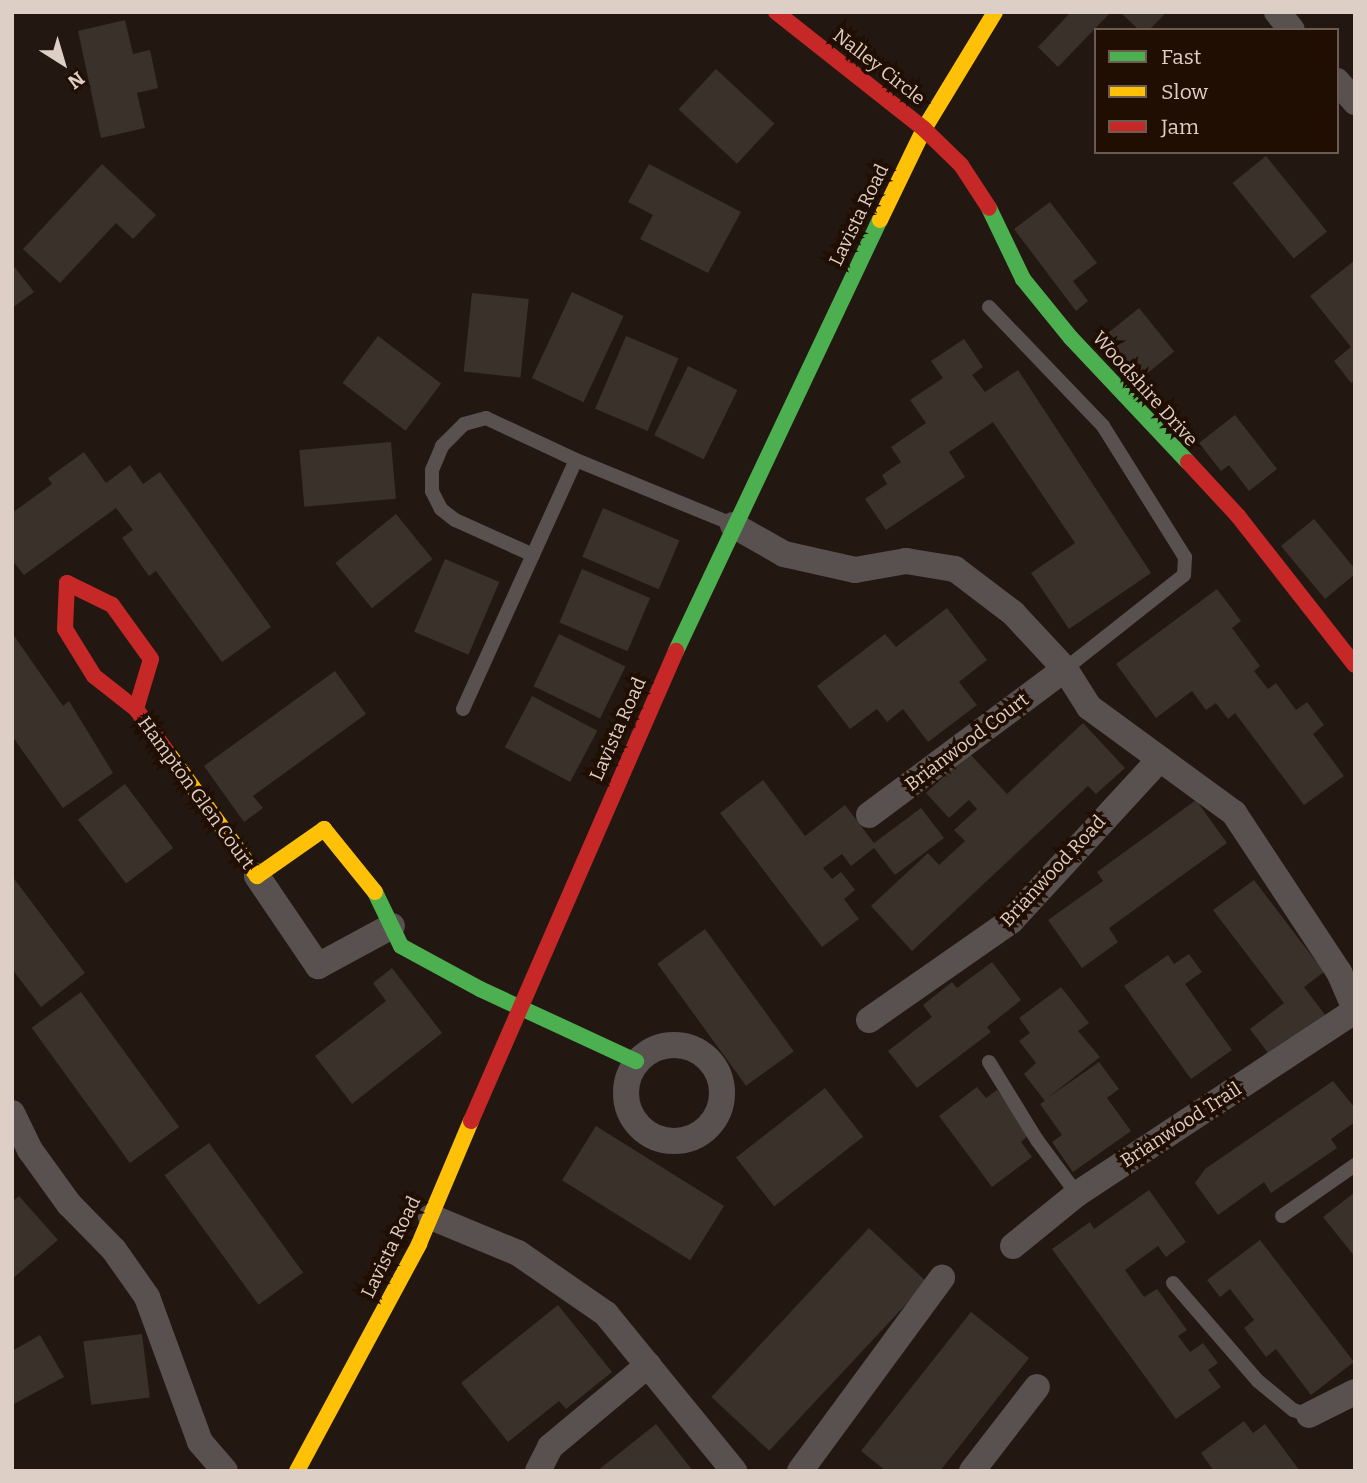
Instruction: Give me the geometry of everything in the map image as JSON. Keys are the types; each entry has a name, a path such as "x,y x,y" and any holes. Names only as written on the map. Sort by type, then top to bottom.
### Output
{"street":[{"name":"Nalley Circle","path":"776,12 924,129"},
{"name":"Lavista Road","path":"297,1471 431,1217 623,766 733,524 924,129 995,12"},
{"path":"1277,12 1290,28"},
{"path":"1339,84 1355,102"},
{"name":"Woodshire Drive","path":"924,129 961,165 984,197 1023,279 1071,338 1238,516 1355,665"},
{"path":"733,524 784,554 855,570 906,561 955,569 1013,613 1065,669 1088,707 1234,813 1339,972 1355,1010"},
{"name":"Hampton Glen Court","path":"135,709 150,659 112,605 67,583 65,629 94,676 135,709 257,876 318,966 392,926"},
{"name":"Brianwood Court","path":"869,815 1065,669"},
{"name":"Brianwood Road","path":"869,1020 1011,921 1160,759"},
{"name":"Hampton Glen Court","path":"257,876 324,830 371,883 401,946 521,1008 636,1061"},
{"name":"Brianwood Trail","path":"1013,1246 1077,1194 1355,1010"},
{"path":"677,1043 704,1053 721,1077 722,1105 706,1129 679,1141 651,1136 631,1116 625,1087 636,1061 677,1043"},
{"path":"12,1113 30,1150 69,1204 114,1251 147,1297 200,1442 225,1471"},
{"path":"431,1217 518,1253 606,1314 734,1471"},
{"path":"800,1471 942,1278"},
{"path":"538,1471 550,1447 648,1365"},
{"path":"972,1471 1037,1387"},
{"path":"1309,1415 1355,1392"}],"lane":[{"path":"989,307 1103,426 1185,557 1184,575 1065,669"},
{"path":"533,555 441,509 432,491 432,470 442,446 464,424 486,418 576,460 733,524"},
{"path":"463,709 576,460"},
{"path":"989,1062 1037,1140 1077,1194"},
{"path":"1282,1216 1355,1165"},
{"path":"1173,1283 1258,1381 1293,1410 1309,1415"}],"building":[{"path":"1071,12 1111,12 1058,67 1038,47"},
{"path":"1120,12 1161,12 1164,15 1151,28 1137,28"},
{"path":"125,20 133,54 150,50 158,88 137,93 145,128 101,138 78,31"},
{"path":"716,69 775,124 737,164 678,109"},
{"path":"1266,156 1327,231 1294,258 1233,183"},
{"path":"102,164 156,215 133,239 116,223 60,283 23,249"},
{"path":"649,164 741,212 708,273 640,239 653,215 628,202"},
{"path":"1050,202 1097,263 1073,281 1088,301 1076,311 1014,229"},
{"path":"1355,260 1355,380 1351,383 1334,361 1351,347 1310,296"},
{"path":"12,264 34,292 12,308"},
{"path":"572,292 624,316 584,402 532,378"},
{"path":"472,293 529,299 520,378 464,372"},
{"path":"1139,308 1174,352 1139,380 1104,336"},
{"path":"378,336 441,384 406,431 342,383"},
{"path":"626,336 678,358 648,431 595,409"},
{"path":"964,339 983,367 972,375 985,392 1018,370 1151,573 1069,629 1031,573 1075,543 993,422 949,452 965,477 886,530 865,499 887,484 882,475 901,462 891,447 926,423 910,400 943,378 931,361"},
{"path":"688,366 737,390 704,459 654,435"},
{"path":"1235,415 1277,469 1249,491 1229,465 1221,471 1199,443"},
{"path":"391,442 396,499 304,507 299,450"},
{"path":"84,452 106,483 130,465 143,484 160,472 271,627 222,662 156,571 149,576 122,538 133,530 116,508 24,575 12,560 12,513 52,484 48,478"},
{"path":"603,508 679,540 659,589 582,557"},
{"path":"396,514 433,559 372,608 335,563"},
{"path":"1314,519 1355,569 1355,574 1325,599 1281,546"},
{"path":"445,559 499,582 468,655 414,632"},
{"path":"582,569 650,598 627,651 559,622"},
{"path":"1217,589 1241,621 1232,628 1260,666 1254,671 1268,689 1276,683 1296,710 1307,702 1324,725 1313,734 1344,776 1304,805 1235,713 1228,719 1216,703 1206,710 1192,691 1156,718 1116,664"},
{"path":"947,608 987,660 959,682 977,705 928,742 903,709 887,722 877,709 850,729 817,686 885,634 896,647"},
{"path":"12,633 63,706 69,701 113,773 63,808 12,736"},
{"path":"559,634 626,666 600,719 534,686"},
{"path":"335,671 366,714 253,796 263,808 244,822 204,766"},
{"path":"532,696 597,731 570,782 505,747"},
{"path":"1083,723 1125,768 1096,794 1088,786 912,951 871,906 928,853 939,865 965,841 954,830 977,809 969,800 949,818 926,793 969,753 1007,794"},
{"path":"763,780 805,836 845,805 874,843 921,808 944,838 895,875 874,848 851,866 842,854 823,868 832,879 841,872 855,890 844,899 859,919 822,947 720,813"},
{"path":"125,784 173,848 126,883 78,820"},
{"path":"1196,800 1227,843 1109,928 1118,942 1082,968 1048,920 1103,881 1097,872"},
{"path":"12,876 85,973 41,1007 12,969"},
{"path":"1254,880 1324,972 1304,987 1326,1016 1271,1057 1250,1029 1284,1003 1213,910"},
{"path":"705,929 794,1051 746,1086 657,964"},
{"path":"1189,954 1202,972 1185,984 1232,1050 1191,1079 1124,986 1168,955 1174,964"},
{"path":"992,962 1021,1000 987,1027 991,1032 917,1088 888,1051 932,1017 923,1005 952,982 957,988"},
{"path":"392,968 442,1033 352,1104 315,1056 386,1001 373,983"},
{"path":"1061,987 1089,1023 1078,1031 1100,1057 1046,1099 1099,1062 1119,1089 1107,1098 1131,1131 1073,1172 1052,1142 1062,1135 1040,1104 1045,1101 1024,1074 1036,1063 1019,1041 1030,1033 1019,1018"},
{"path":"81,992 179,1127 130,1163 32,1028"},
{"path":"1333,1081 1355,1108 1355,1122 1331,1139 1337,1148 1271,1193 1264,1182 1218,1215 1195,1183 1205,1169"},
{"path":"977,1087 986,1098 997,1090 1030,1134 1021,1142 1032,1157 992,1187 939,1116"},
{"path":"825,1088 863,1137 774,1206 736,1158"},
{"path":"596,1126 724,1206 690,1260 562,1180"},
{"path":"209,1143 303,1272 259,1305 165,1175"},
{"path":"1149,1190 1186,1242 1166,1257 1158,1246 1125,1270 1144,1297 1157,1289 1187,1330 1178,1336 1190,1352 1203,1343 1218,1363 1208,1370 1221,1387 1176,1419 1052,1249 1090,1222 1094,1229"},
{"path":"1355,1192 1355,1257 1323,1217"},
{"path":"19,1196 58,1240 12,1279 12,1202"},
{"path":"869,1228 927,1282 769,1451 711,1397"},
{"path":"1260,1240 1354,1362 1311,1395 1276,1349 1266,1357 1244,1328 1254,1320 1230,1289 1220,1297 1207,1280"},
{"path":"558,1305 612,1372 566,1409 559,1401 508,1442 461,1383"},
{"path":"971,1312 1029,1358 940,1471 886,1471 861,1451"},
{"path":"142,1334 150,1398 91,1405 83,1341"},
{"path":"40,1335 64,1377 12,1405 12,1351"},
{"path":"1244,1421 1253,1433 1265,1424 1300,1471 1214,1471 1201,1453"},
{"path":"656,1424 693,1471 597,1471"}],"traffic: fast":[{"path":"989,208 1023,279 1071,338 1188,462"},
{"path":"676,651 880,220"},
{"path":"375,892 401,946 480,989 636,1061"}],"traffic: slow":[{"path":"880,220 924,129 995,12"},
{"path":"168,753 257,876 324,829 375,892"},
{"path":"297,1471 419,1244 471,1121"}],"traffic: jam":[{"path":"776,12 924,129 961,165 989,208"},
{"path":"1188,462 1238,516 1355,665"},
{"path":"136,709 151,659 112,605 67,583 65,629 94,676 136,709 168,753"},
{"path":"471,1121 676,651"}]}
